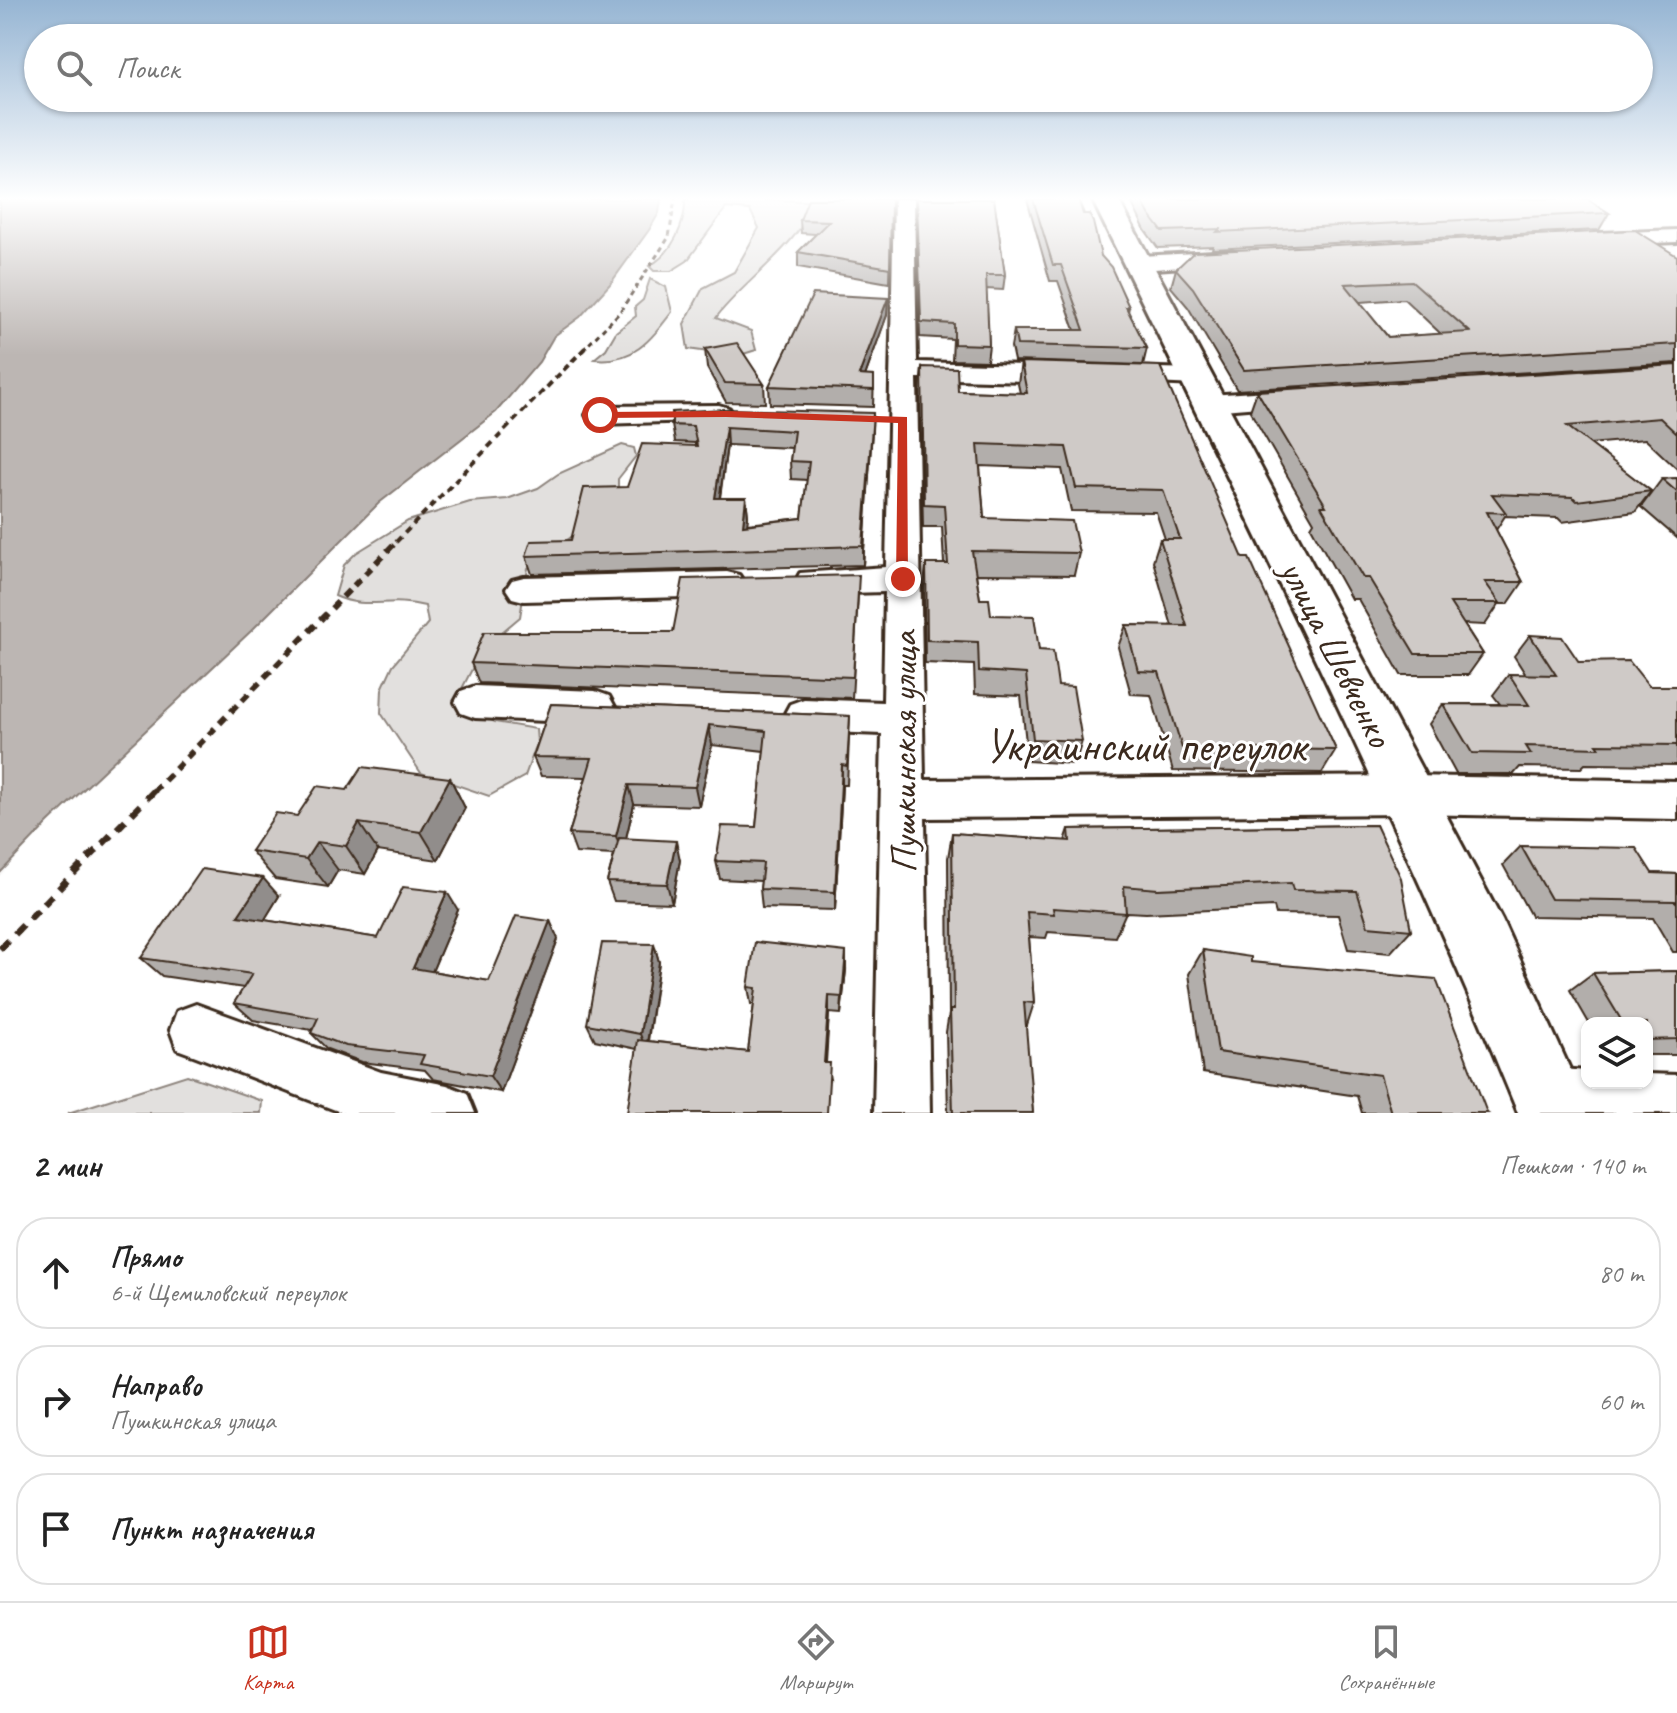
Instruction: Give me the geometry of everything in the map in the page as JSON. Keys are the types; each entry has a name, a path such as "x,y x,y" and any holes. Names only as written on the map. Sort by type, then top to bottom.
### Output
{"street":[{"name":"Пушкинская улица","path":"902,1113 903,579 889,419 904,370 904,251"},
{"name":"улица Шевченко","path":"1133,251 1409,795 1480,942 1551,1105"},
{"path":"1140,263 1250,257"},
{"path":"904,370 1322,396"},
{"path":"600,415 741,415"},
{"path":"524,589 903,579"},
{"path":"475,702 634,708"},
{"path":"760,713 903,719"},
{"name":"Украинский переулок","path":"903,799 1409,795 1677,800"},
{"path":"196,1030 381,1100 447,1113"},
{"path":"1551,1105 1677,1103"}],"path":[{"path":"0,949 619,313 660,251"}],"shaded area":[{"path":"0,251 634,251 580,317 554,336 539,362 496,412 379,503 0,873"},
{"path":"667,251 694,251 687,261 671,271 654,271 649,266"},
{"path":"746,251 781,251 716,318 751,331 756,350 737,356 688,349 684,324 703,288 734,272"},
{"path":"650,279 666,287 672,312 656,333 630,354 619,358 594,359 606,349 616,332 636,316 635,307 643,300"},
{"path":"622,445 634,448 636,456 618,479 618,489 581,530 528,568 520,617 483,648 454,704 495,722 536,729 537,743 525,776 489,796 421,773 381,713 382,689 393,665 428,623 425,606 400,602 358,602 335,596 344,565 356,553 408,521 470,502 507,499 538,488 558,474"},
{"path":"187,1075 262,1101 261,1113 68,1113"}],"building":[{"path":"890,251 890,268 798,252"},
{"path":"919,251 1002,251 1005,275 986,275 989,345 954,344 954,324 921,322"},
{"path":"1049,251 1100,251 1111,267 1129,307 1126,307 1147,348 1017,345 1014,330 1084,330 1061,265 1053,265"},
{"path":"1215,251 1669,251 1677,256 1677,344 1244,370 1193,288 1176,269 1194,252","holes":["1412,281 1470,332 1388,337 1345,284"]},
{"path":"813,294 888,298 859,375 874,376 874,390 769,386"},
{"path":"737,343 764,384 725,383 705,349"},
{"path":"1021,362 1160,366 1243,558 1249,558 1336,750 1182,748 1159,672 1138,671 1126,625 1187,626 1160,539 1180,539 1163,490 1076,488 1066,447 978,444 984,518 1072,521 1079,553 972,551 980,599 989,599 991,615 1034,616 1039,650 1053,651 1058,686 1073,687 1082,741 1033,739 1026,674 979,671 978,642 927,640 926,564 948,564 944,505 924,504 922,367 957,368 958,391 1027,393"},
{"path":"1677,365 1677,434 1660,418 1567,426 1651,491 1577,501 1573,497 1492,494 1506,513 1487,512 1523,582 1485,582 1500,603 1450,603 1483,654 1415,654 1369,578 1363,578 1321,506 1326,506 1257,391"},
{"path":"724,409 873,413 863,546 526,556 531,541 571,540 584,488 627,487 642,444 697,446 693,426 672,425 672,412","holes":["726,427 794,431 790,461 809,462 802,518 743,525 746,498 715,498"]},
{"path":"1677,478 1677,492 1662,479"},
{"path":"859,575 853,677 471,663 484,632 673,632 683,579"},
{"path":"1530,635 1562,637 1579,662 1629,661 1649,686 1677,686 1677,745 1597,744 1600,748 1526,746 1531,754 1472,753 1443,704 1529,705 1509,674 1556,675"},
{"path":"551,704 850,716 847,766 842,765 835,892 760,889 763,863 716,861 722,826 756,827 766,731 709,725 695,787 629,785 616,836 569,834 592,758 533,757"},
{"path":"362,767 450,778 421,832 359,823 346,846 317,842 306,859 251,851 276,813 297,816 317,786 347,790"},
{"path":"1376,825 1401,878 1411,930 1368,926 1357,891 1293,890 1291,883 1158,889 1124,886 1126,913 1053,908 1054,914 1027,912 1034,1003 1024,1002 1033,1113 953,1113 950,1010 954,1010 952,833 1070,841 1069,829"},
{"path":"619,838 676,841 667,884 607,882"},
{"path":"1521,846 1636,848 1652,873 1677,874 1677,903 1551,899"},
{"path":"202,869 263,878 238,916 378,938 403,887 447,892 413,968 489,981 516,916 550,921 490,1076 420,1064 424,1055 346,1046 311,1033 318,1018 234,1003 252,974 141,958"},
{"path":"755,942 846,952 842,997 829,996 824,1063 830,1063 827,1113 627,1113 638,1040 748,1052 756,988 748,987"},
{"path":"602,943 654,944 640,1034 587,1024"},
{"path":"1203,950 1251,957 1251,962 1436,979 1487,1113 1391,1113 1380,1075 1218,1052"},
{"path":"1677,971 1677,1039 1653,1040 1653,1017 1619,1017 1593,973"}],"route":[{"path":"600,415 726,414 904,420 903,579"}]}
